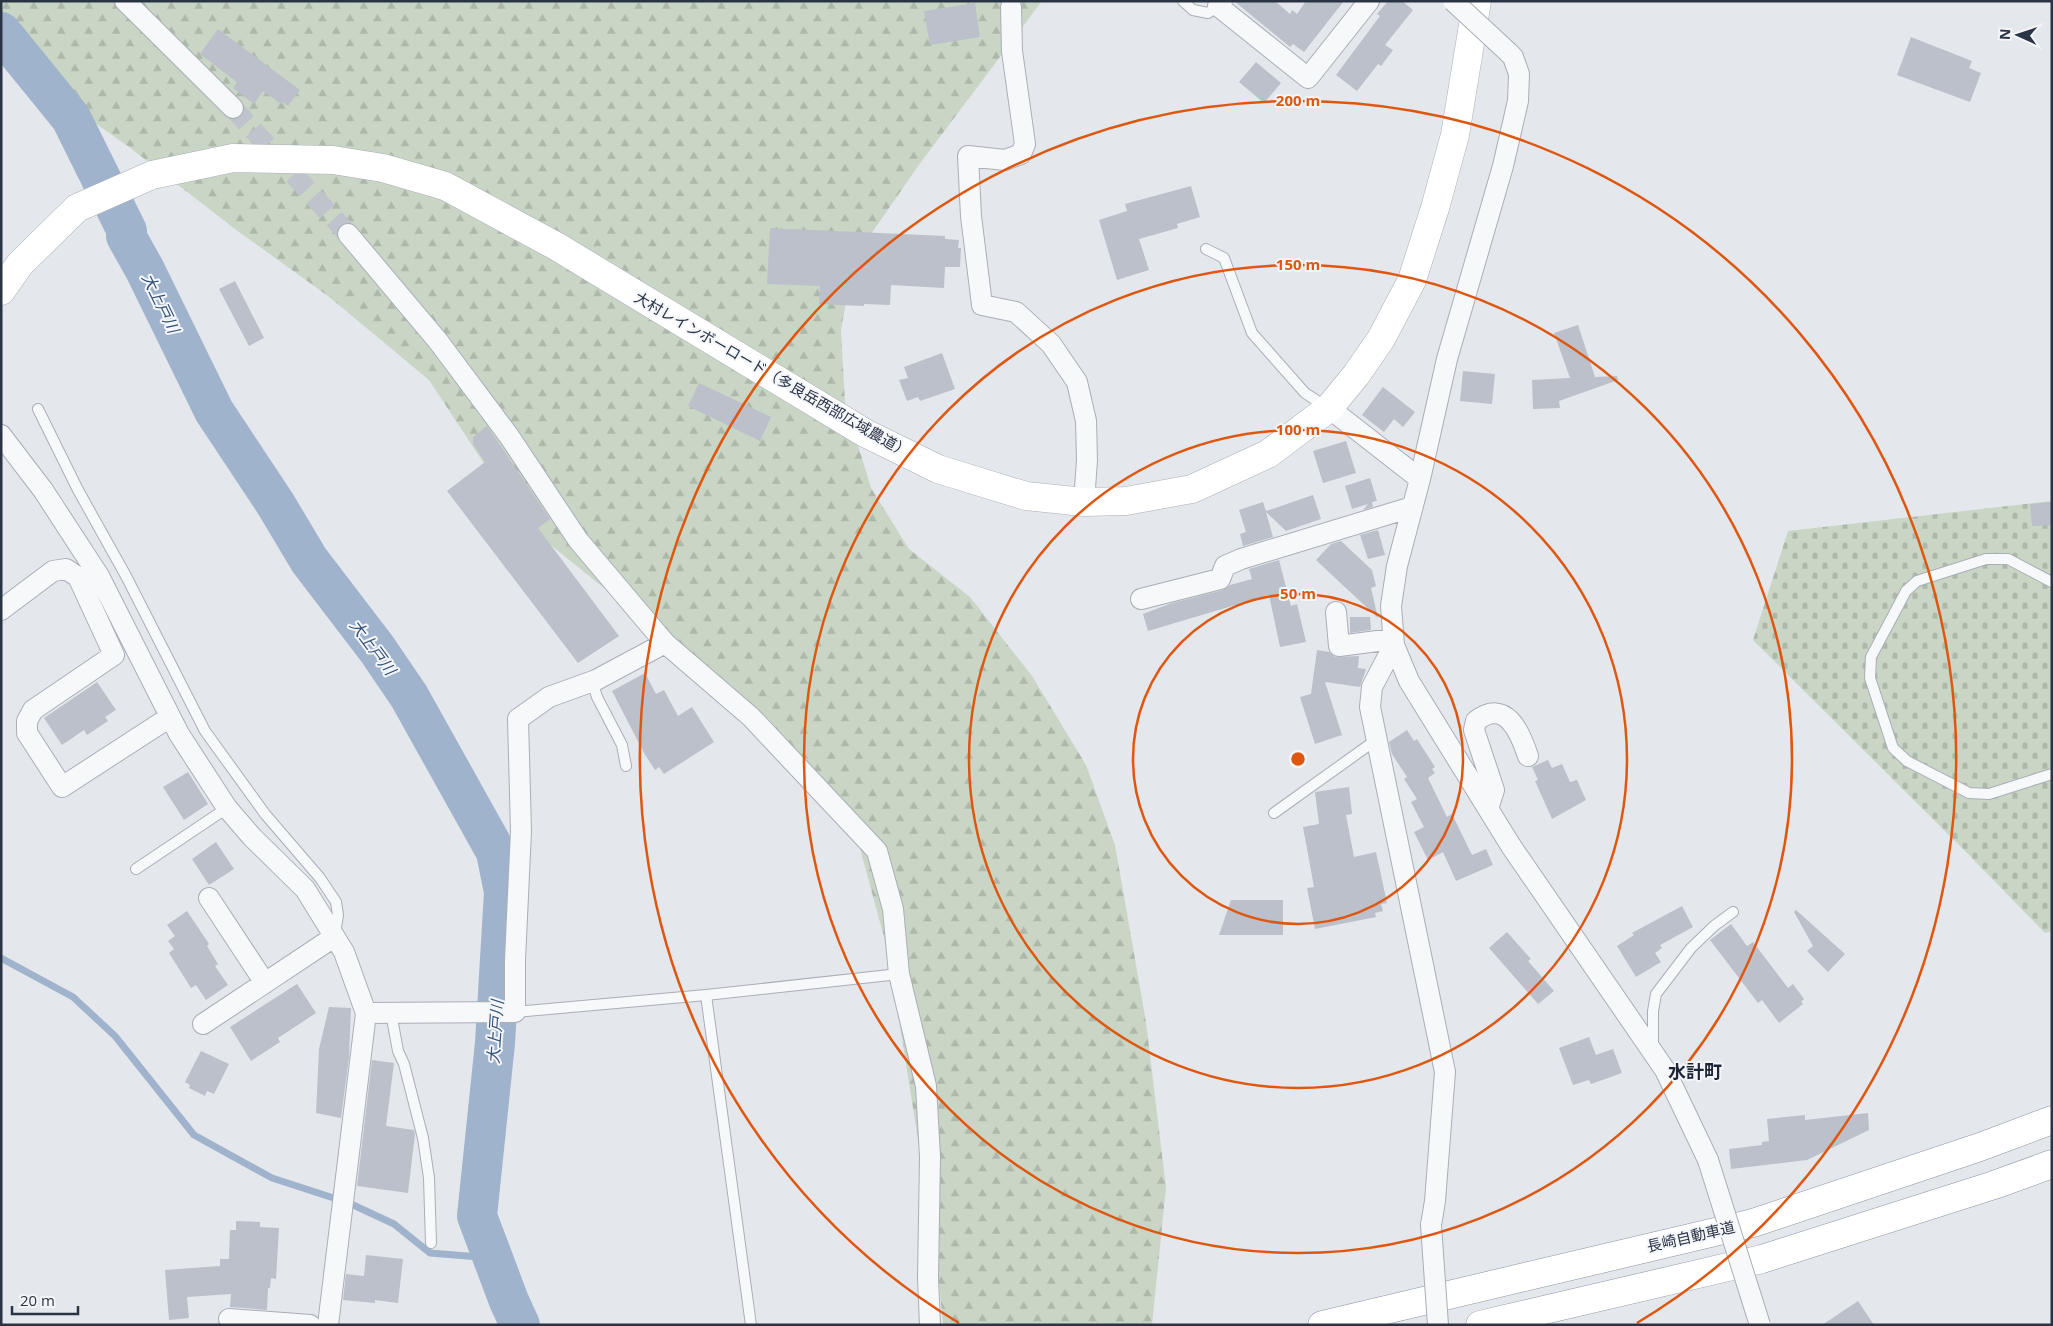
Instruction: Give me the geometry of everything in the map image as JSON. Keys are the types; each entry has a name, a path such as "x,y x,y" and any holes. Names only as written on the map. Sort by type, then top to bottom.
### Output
{"main road":[{"name":"大村レインボーロード（多良岳西部広域農道）","path":"1,291 20,264 77,208 152,175 233,158 332,160 382,168 445,186 556,246 865,433 938,469 1026,496 1084,502 1126,501 1192,490 1268,454 1329,408 1356,375 1381,339 1412,280 1435,208 1455,135 1477,1"},
{"name":"長崎自動車道","path":"1322,1325 1754,1222 1980,1147 2052,1120"},
{"path":"1480,1325 1762,1259 1994,1186 2052,1164"}],"street":[{"path":"125,1 233,108"},
{"path":"1220,4 1308,78 1369,1"},
{"path":"1453,1 1513,57 1519,74 1518,101 1503,166 1447,359 1420,479 1397,566 1391,606 1394,642 1409,680 1511,846 1665,1070 1708,1160 1760,1325"},
{"path":"1012,4 1012,51 1025,144 1020,154 1005,160 968,156 971,216 982,305 1016,312 1051,344 1077,382 1086,421 1087,460 1084,502"},
{"path":"348,234 438,342 509,436 578,540 665,643 751,717 877,850 893,909 899,974 926,1086 930,1157 928,1278 930,1325"},
{"path":"1329,408 1420,479"},
{"path":"1,435 43,490 99,576 179,734 227,808 305,889 344,952 366,1013 328,1325"},
{"path":"1141,599 1220,579 1225,566 1241,559 1412,508"},
{"path":"1,610 53,571 66,569 78,577 114,655 33,710 27,721 27,733 62,787 170,717"},
{"path":"1336,612 1339,646 1394,642"},
{"path":"1394,642 1372,687 1370,708 1445,1072 1435,1201 1431,1225 1438,1325"},
{"path":"366,1013 515,1012 515,960 521,831 518,719 549,697 592,682 665,643"},
{"path":"1488,809 1494,790 1474,730 1476,721 1483,715 1495,712 1505,716 1516,727 1528,756"},
{"path":"210,898 265,983"},
{"path":"203,1024 334,937"},
{"path":"229,1319 310,1325"}],"lane":[{"path":"1184,1 1193,10 1208,13 1220,4"},
{"path":"1206,248 1224,258 1252,333 1305,393 1329,408"},
{"path":"38,409 78,490 126,576 205,731 265,814 320,878 336,902 338,915 334,937"},
{"path":"2052,582 2008,559 1986,559 1917,581 1906,591 1871,657 1870,678 1894,748 1907,762 1969,793 1989,794 2052,774"},
{"path":"592,682 597,697 622,745 626,766"},
{"path":"1274,813 1376,740"},
{"path":"136,869 227,808"},
{"path":"1653,1052 1653,1011 1656,994 1691,948 1714,926 1733,912"},
{"path":"515,1012 706,995 899,974"},
{"path":"706,995 751,1325"},
{"path":"390,1013 398,1051 404,1064 424,1138 429,1178 431,1243"}],"green space":[{"path":"1,1 1042,1 921,162 873,231 851,274 841,330 845,403 871,488 909,549 970,597 1032,676 1086,765 1115,845 1146,1022 1166,1188 1152,1325 943,1325 937,1260 889,956 860,848 822,781 770,722 542,538 483,462 429,380 328,296 235,229 129,147 51,92 1,41"},
{"path":"2052,501 2052,931 2045,933 1753,640 1788,531"}],"building":[{"path":"1234,1 1275,1 1290,14 1292,10 1297,14 1306,1 1344,1 1304,52 1293,44 1290,47"},
{"path":"1388,1 1402,1 1413,10 1385,45 1393,50 1381,66 1378,64 1357,91 1336,75 1380,16 1377,14"},
{"path":"975,3 980,37 930,45 924,11"},
{"path":"218,29 300,90 288,106 283,102 281,104 263,91 254,104 233,88 237,82 200,54"},
{"path":"1911,37 1972,61 1969,68 1981,73 1970,102 1897,75"},
{"path":"1256,62 1281,83 1264,103 1239,82"},
{"path":"1191,186 1200,217 1177,224 1178,228 1139,239 1149,270 1117,280 1099,220 1127,211 1125,204"},
{"path":"770,228 945,236 945,239 959,240 958,248 961,248 960,267 945,267 944,288 891,285 890,305 819,304 820,286 767,284"},
{"path":"235,281 264,338 249,346 219,289"},
{"path":"1578,325 1595,377 1617,376 1618,380 1559,401 1560,408 1533,409 1532,380 1570,378 1554,333"},
{"path":"942,353 955,389 920,401 918,397 907,401 899,380 908,378 904,367"},
{"path":"1463,371 1495,374 1492,404 1460,401"},
{"path":"699,383 771,417 760,441 688,406"},
{"path":"1383,387 1415,412 1403,427 1394,419 1384,432 1362,415"},
{"path":"487,426 550,519 538,528 619,636 578,663 447,491 485,462 473,444 473,437"},
{"path":"1346,441 1356,473 1323,483 1313,451"},
{"path":"1370,478 1377,501 1372,502 1373,507 1363,510 1368,504 1352,509 1345,486"},
{"path":"1313,495 1321,519 1286,531 1266,512 1273,537 1243,546 1240,534 1246,532 1239,510 1263,502 1266,511"},
{"path":"2052,502 2052,525 2032,526 2030,504"},
{"path":"1378,530 1385,555 1368,559 1360,535"},
{"path":"1341,541 1372,570 1376,586 1371,588 1378,618 1316,560 1331,544"},
{"path":"1279,560 1291,606 1297,604 1306,642 1280,647 1269,595 1148,631 1143,614 1172,603 1223,590 1230,585 1252,579 1249,569"},
{"path":"1350,617 1370,617 1371,630 1350,633"},
{"path":"1317,650 1329,652 1335,657 1359,656 1358,668 1366,669 1360,687 1325,682 1342,735 1315,744 1300,697 1311,694"},
{"path":"645,673 656,694 664,690 678,716 692,707 714,742 664,774 659,767 655,770 644,753 612,691"},
{"path":"97,682 116,710 105,717 108,721 87,735 84,730 62,745 44,718"},
{"path":"1407,730 1414,741 1417,739 1435,767 1432,769 1435,773 1428,778 1447,817 1452,814 1472,855 1486,849 1493,865 1456,881 1443,852 1428,860 1414,832 1424,827 1411,802 1417,799 1404,779 1407,777 1392,754 1389,742"},
{"path":"1548,760 1552,768 1562,764 1570,782 1577,780 1586,800 1552,819 1535,781 1538,780 1532,767"},
{"path":"188,772 208,804 184,820 163,787"},
{"path":"1349,787 1352,814 1346,815 1354,857 1376,852 1387,903 1381,904 1383,911 1375,913 1376,917 1315,929 1307,888 1314,887 1303,827 1319,824 1315,792"},
{"path":"216,842 234,869 209,885 192,859"},
{"path":"1231,900 1283,900 1283,935 1219,935"},
{"path":"1682,906 1693,927 1660,945 1662,948 1655,953 1661,962 1636,977 1617,946 1634,935 1632,933"},
{"path":"1796,910 1845,954 1828,972 1807,951 1813,946 1794,912"},
{"path":"187,911 209,944 207,946 218,964 215,966 228,985 206,1000 196,985 191,988 169,953 174,949 168,941 175,936 167,925"},
{"path":"1731,924 1747,946 1753,942 1788,988 1793,984 1804,999 1801,1002 1803,1004 1779,1023 1762,1000 1758,1003 1710,940"},
{"path":"1507,932 1531,959 1528,961 1554,991 1538,1004 1489,948"},
{"path":"297,984 316,1013 278,1038 280,1042 251,1061 230,1027"},
{"path":"329,1007 351,1008 349,1057 341,1118 316,1113 319,1049"},
{"path":"1589,1037 1596,1055 1613,1049 1622,1073 1591,1084 1589,1080 1573,1085 1559,1048"},
{"path":"201,1051 229,1064 214,1094 207,1091 205,1096 189,1088 190,1085 185,1082"},
{"path":"372,1060 394,1063 386,1126 414,1130 408,1193 357,1186"},
{"path":"1868,1113 1869,1130 1807,1160 1731,1169 1729,1149 1762,1145 1762,1142 1769,1141 1767,1119 1805,1115 1805,1120"},
{"path":"236,1221 260,1222 260,1227 279,1228 276,1279 271,1278 270,1288 268,1288 267,1310 230,1307 231,1294 187,1297 189,1318 169,1320 165,1270 220,1266 220,1259 229,1259 230,1230 236,1230"},
{"path":"366,1255 403,1259 398,1303 375,1300 375,1303 343,1300 346,1274 364,1276"},
{"path":"1858,1301 1874,1325 1822,1325"}],"waterway":[{"name":"大上戸川","path":"1,32 71,118 127,231 126,236 145,270 214,411 275,503 309,560 377,649 409,696 496,852 504,892 495,1043 477,1216 520,1325"},
{"path":"1,958 73,997 115,1036 194,1135 272,1178 349,1203 394,1224 430,1253 492,1258"}],"tunnel":[{"path":"233,108 348,234"}],"district":[{"name":"水計町","path":"1695,1072"}]}
